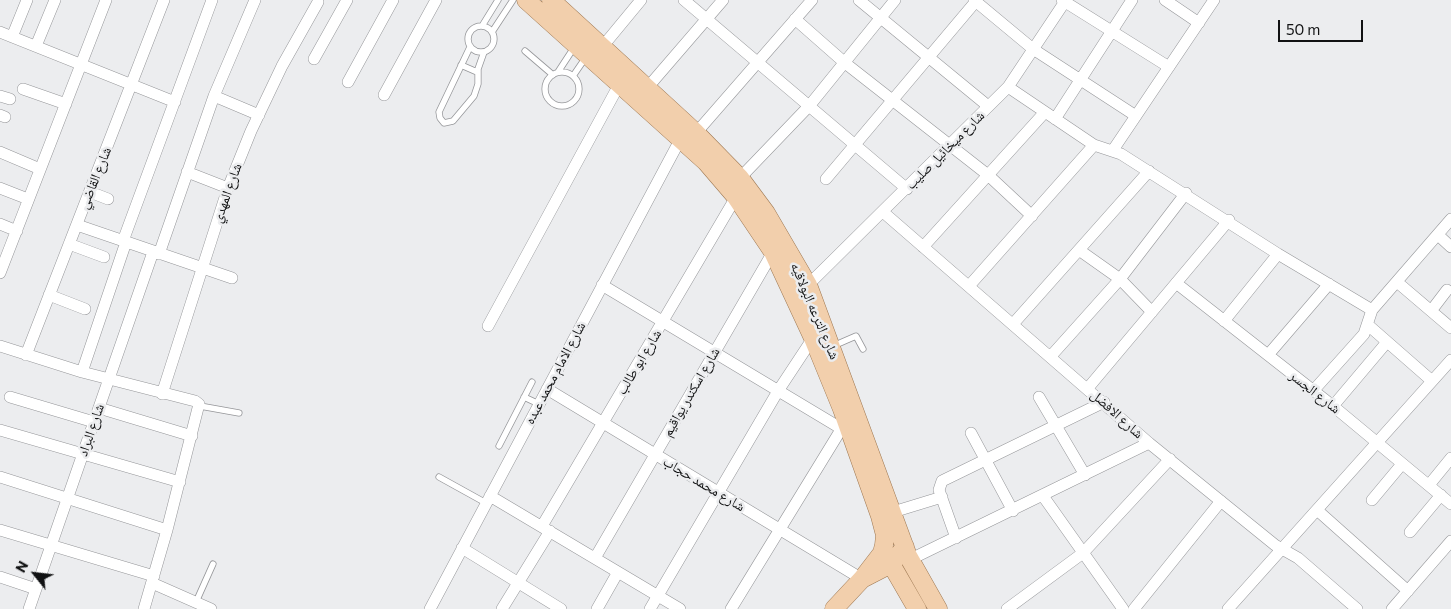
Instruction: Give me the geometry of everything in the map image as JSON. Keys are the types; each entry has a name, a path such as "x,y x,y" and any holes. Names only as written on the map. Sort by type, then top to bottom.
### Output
{"main road":[{"name":"شارع الترعه البولاقيه","path":"526,0 620,83 740,178 777,229 808,285 831,347 846,416 885,535 882,552 862,579"},
{"name":"شارع الترعه البولاقيه","path":"554,1 648,87 736,197 773,252 813,338 846,416 893,512 907,554 938,609"},
{"path":"834,609 862,579 907,554"},
{"path":"891,564 917,609"}],"street":[{"path":"12,37 27,0"},
{"path":"36,46 54,0"},
{"path":"0,272 106,0"},
{"name":"شارع القاضي","path":"26,356 164,0"},
{"path":"82,372 125,242 212,0"},
{"name":"شارع البراد","path":"29,609 108,380 214,96 255,0"},
{"path":"314,60 347,0"},
{"path":"348,82 393,0"},
{"path":"384,95 436,0"},
{"path":"603,46 641,0"},
{"path":"684,0 907,189"},
{"path":"648,87 723,0"},
{"name":"شارع الامام محمد عبده","path":"430,609 602,285 688,136 758,63 812,0"},
{"path":"859,0 988,106"},
{"path":"740,178 810,106 895,0"},
{"path":"924,247 988,175 1050,116 1080,80 1132,0"},
{"path":"1165,0 1199,23"},
{"path":"1113,150 1214,0"},
{"path":"826,179 975,1 1033,49 1136,116"},
{"path":"1064,1 1169,67"},
{"name":"شارع ميخائيل صليب","path":"808,285 1008,87 1064,1"},
{"name":"شارع المهدي","path":"162,394 228,188 282,66 318,2"},
{"path":"796,19 845,63 988,175 1032,216"},
{"path":"0,32 82,63 175,102"},
{"path":"488,326 620,83"},
{"path":"1008,87 1094,145 1113,150 1149,171 1229,220 1278,254 1372,310"},
{"path":"24,89 66,104"},
{"path":"214,96 259,115"},
{"path":"969,286 1094,145"},
{"path":"0,152 40,169"},
{"path":"1013,324 1149,171"},
{"path":"187,172 228,188"},
{"path":"0,188 28,199"},
{"path":"90,192 108,199"},
{"path":"1051,356 1120,279 1186,193"},
{"name":"شارع ابو طالب","path":"502,609 603,423 736,197"},
{"name":"شارع الافضل","path":"883,212 1088,388 1149,443 1283,550 1298,558 1357,609"},
{"path":"1313,391 1364,334 1372,310 1451,219"},
{"path":"1088,388 1229,220"},
{"path":"0,224 16,231"},
{"path":"77,225 232,278"},
{"path":"1438,234 1451,247"},
{"path":"69,244 104,256"},
{"path":"1079,250 1120,279 1152,312"},
{"name":"شارع اسكندر يواقيم","path":"595,558 773,252"},
{"path":"1224,322 1278,254"},
{"path":"1397,282 1451,328"},
{"name":"شارع الجسر","path":"1176,284 1333,406 1451,504"},
{"path":"1268,355 1329,284"},
{"path":"602,285 778,391 846,416 780,530 731,609"},
{"path":"1431,310 1447,290"},
{"path":"49,295 85,309"},
{"path":"1368,325 1432,381"},
{"path":"650,609 720,493 778,391 813,338"},
{"path":"1333,406 1387,342"},
{"path":"0,346 26,356 108,380 196,401 200,406 144,609"},
{"path":"1229,609 1451,360"},
{"name":"شارع محمد حجاب","path":"547,388 862,579"},
{"path":"1039,396 1085,475"},
{"path":"10,397 94,422"},
{"path":"956,538 939,487 942,481 1104,402"},
{"path":"98,408 192,436"},
{"path":"0,430 180,482"},
{"path":"971,433 1013,511"},
{"path":"907,554 956,538 1149,443"},
{"path":"1429,484 1451,458"},
{"path":"1007,609 1024,604 1083,553 1170,459"},
{"path":"1372,500 1402,464"},
{"path":"0,477 167,530"},
{"path":"1410,532 1440,495"},
{"path":"1043,496 1123,609"},
{"path":"893,512 942,497"},
{"path":"488,499 546,529 680,609"},
{"path":"1134,609 1221,501"},
{"path":"1317,510 1408,591"},
{"path":"0,530 51,545 153,580 189,603 211,609"},
{"path":"1394,608 1451,541"},
{"path":"462,548 561,609"},
{"path":"598,609 618,572"},
{"path":"0,577 36,589"}],"lane":[{"path":"484,52 476,52 470,47 468,39 471,31 482,26 498,0"},
{"path":"470,47 439,112 440,118 444,123 453,121 474,96 478,84 477,72 484,52 493,44 492,32 513,0"},
{"path":"482,26 492,32"},
{"path":"556,74 563,72 573,76 578,84 578,95 571,103 561,105 552,102 546,93 547,82 582,49"},
{"path":"573,76 582,49"},
{"path":"525,50 556,74"},
{"path":"461,65 477,72"},
{"path":"831,347 856,336 863,349"},
{"path":"498,446 532,382"},
{"path":"524,397 539,404"},
{"path":"200,406 239,413"},
{"path":"439,477 488,499"},
{"path":"189,603 213,564"}]}
